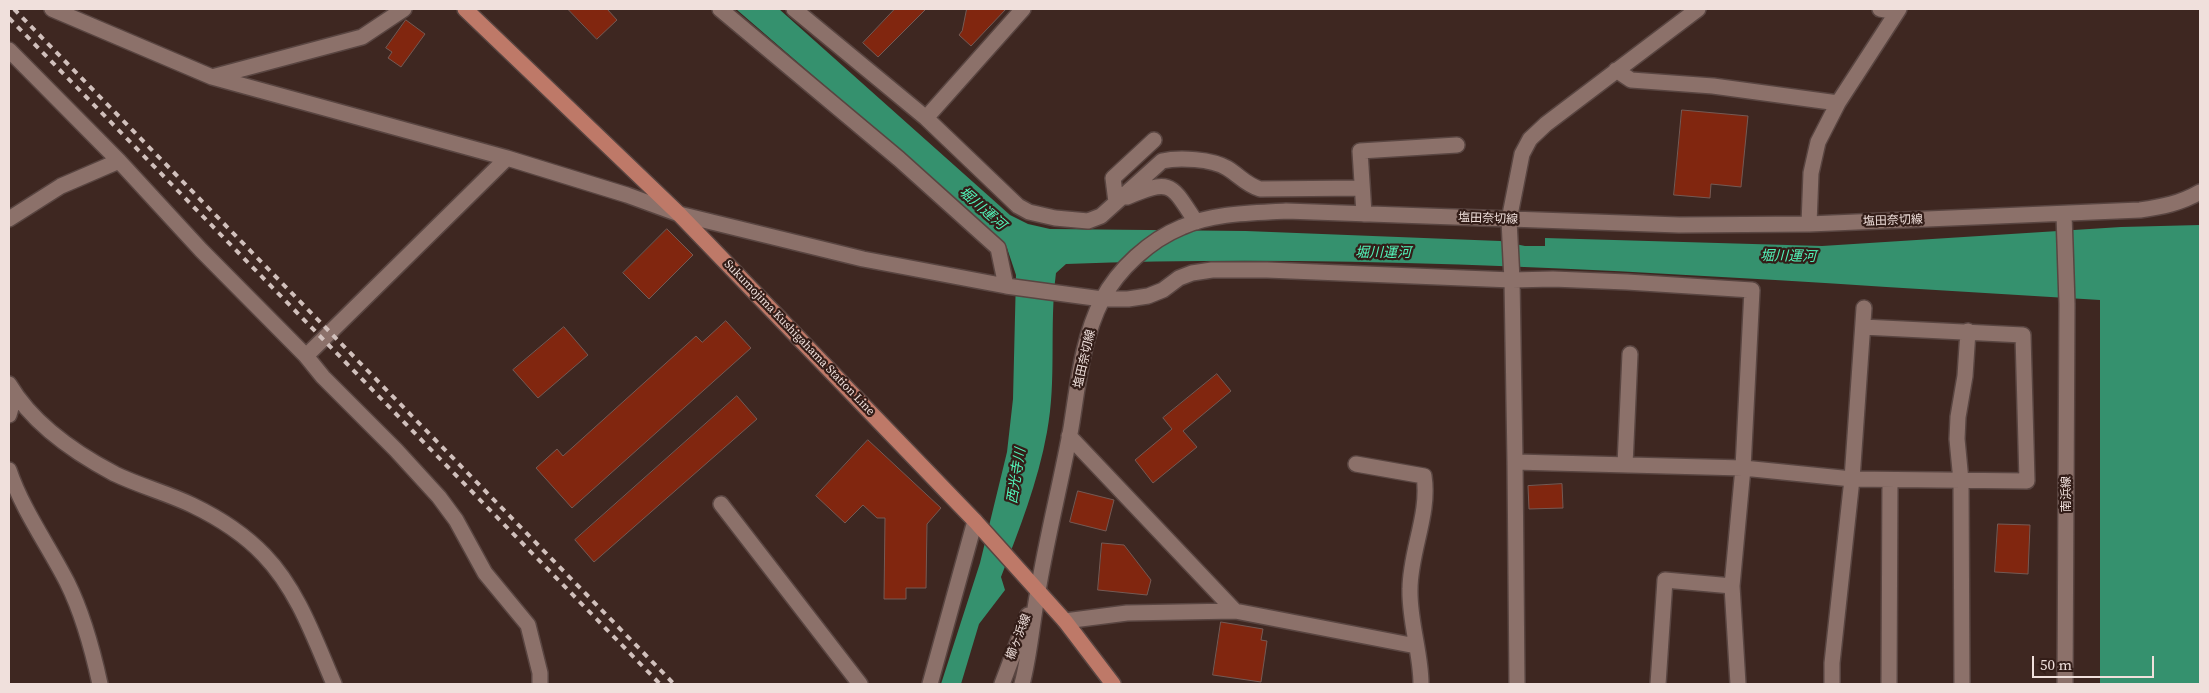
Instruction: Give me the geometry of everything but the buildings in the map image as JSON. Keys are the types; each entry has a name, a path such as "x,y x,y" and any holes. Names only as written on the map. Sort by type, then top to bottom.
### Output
{"main road":[{"name":"Sukumojima Kushigahama Station Line","path":"471,11 679,214 975,521 1065,621 1113,684"}],"street":[{"path":"52,9 212,76 507,158 627,195 679,214 862,260 1006,286 1102,299 1128,299 1148,296 1163,290 1179,278 1192,273 1212,270 1267,270 1590,280 1752,290 1743,468 1732,586 1738,684"},
{"path":"212,76 362,37 404,9"},
{"path":"720,9 899,159 998,248 1006,286"},
{"path":"794,9 926,118 1018,206 1029,212 1055,218 1088,221 1101,216 1162,161 1187,158 1226,167 1248,185 1260,189 1362,188"},
{"path":"926,118 1023,9"},
{"path":"1517,684 1512,277 1509,225 1522,154 1530,139 1546,124 1698,9"},
{"path":"1808,224 1812,173 1818,142 1838,103 1898,10 1880,9"},
{"path":"9,50 119,160 201,250 306,356 323,377 396,450 439,497 456,520 485,573 528,625 540,673 540,684"},
{"path":"1616,70 1631,80 1713,86 1838,103"},
{"path":"1116,202 1113,178 1154,140"},
{"path":"1364,214 1360,151 1457,145"},
{"path":"306,356 507,158"},
{"path":"9,219 61,186 119,160"},
{"path":"1116,202 1152,187 1164,185 1175,190 1196,222"},
{"name":"塩田奈切線","path":"1038,590 1086,341 1102,299 1124,268 1156,241 1180,227 1196,222 1242,214 1286,211 1364,214 1509,225 1808,224 2064,220 2164,207 2187,200 2200,192"},
{"name":"南浜線","path":"2064,220 2067,304 2065,684"},
{"path":"1832,684 1832,663 1852,478 1864,308"},
{"path":"1515,462 1743,468 1890,480 2027,481 2023,335 1863,327"},
{"path":"1962,684 1961,481 1957,439 1958,417 1965,376 1968,331"},
{"path":"1625,465 1630,354"},
{"path":"9,415 12,389"},
{"path":"12,389 46,427 75,450 115,474 192,506 228,527 264,554 285,581 304,616 334,684"},
{"path":"1069,436 1235,611"},
{"path":"1356,464 1424,476 1427,493 1410,589 1416,646 1421,670 1421,684"},
{"path":"9,470 68,584 88,640 100,684"},
{"path":"1890,480 1890,684"},
{"path":"721,504 860,684"},
{"path":"930,684 975,521"},
{"path":"1658,684 1666,580 1732,586"},
{"path":"1022,684 1038,590"},
{"name":"櫛ヶ浜線","path":"1002,684 1038,590"},
{"path":"1065,621 1127,613 1235,611 1416,646"}],"water":[{"path":"736,9 779,9 1010,215 1028,224 1050,229 1246,231 1500,241 1525,246 1545,246 1545,238 1822,246 2121,227 2200,225 2200,684 2100,684 2100,300 1713,276 1454,264 1325,261 1195,261 1066,264 1056,273 1053,313 1052,393 1047,432 1033,487 1001,577 1005,590 979,624 961,684 941,684 980,563 1007,452 1013,399 1016,275 1007,248 941,186"}],"railway":[{"path":"14,9 674,684"},
{"path":"9,18 660,684"}],"water label":[{"name":"堀川運河","path":"982,209"},
{"name":"堀川運河","path":"1383,253"},
{"name":"堀川運河","path":"1788,257"},
{"name":"西光寺川","path":"1017,476"}]}
